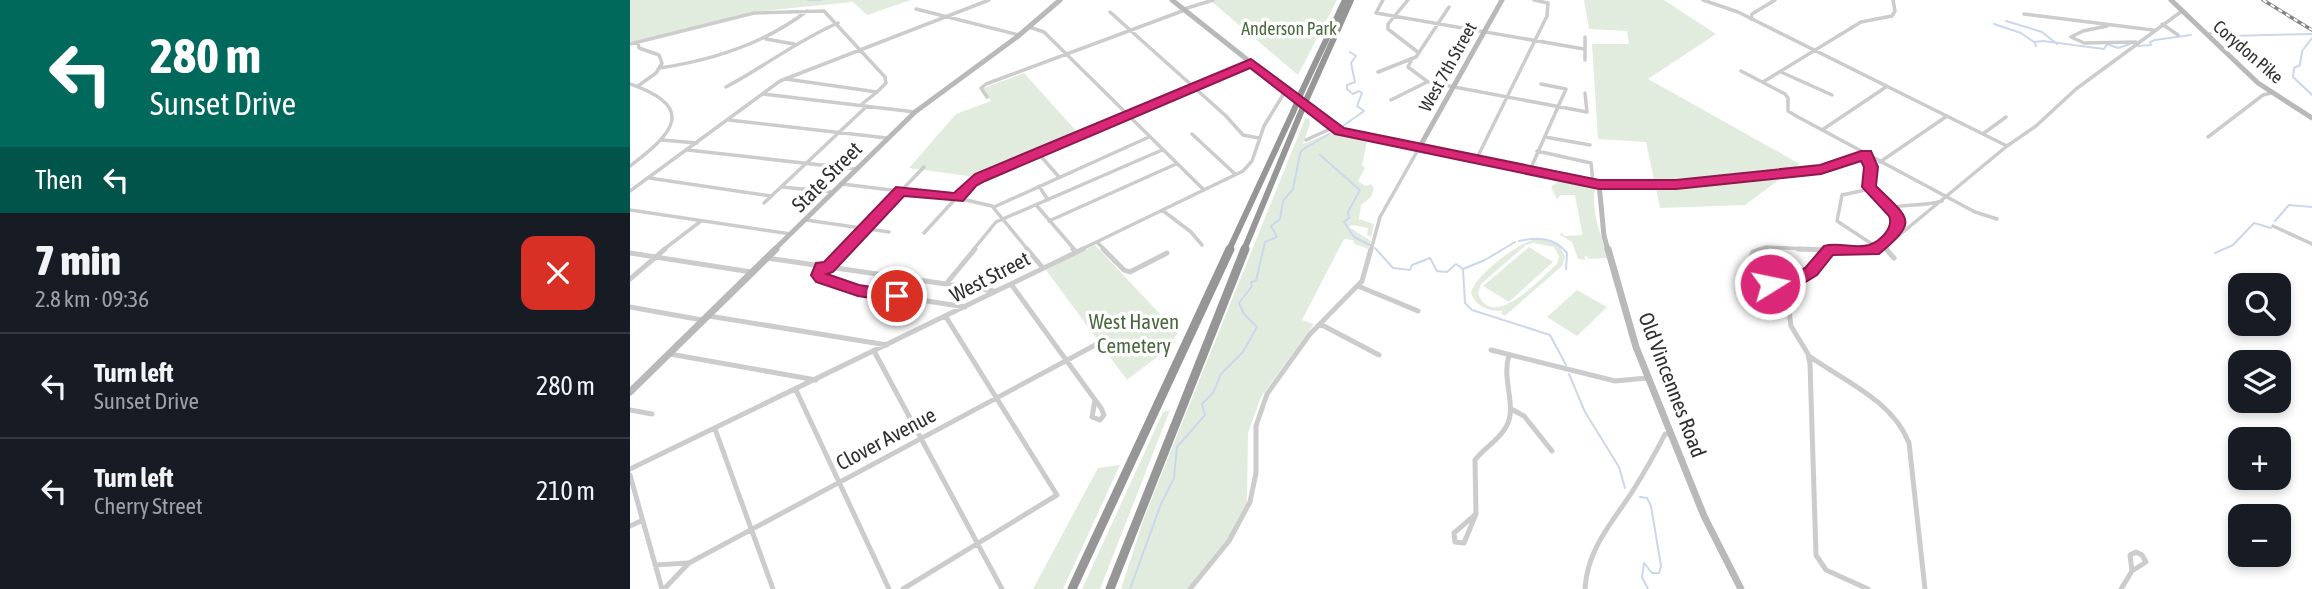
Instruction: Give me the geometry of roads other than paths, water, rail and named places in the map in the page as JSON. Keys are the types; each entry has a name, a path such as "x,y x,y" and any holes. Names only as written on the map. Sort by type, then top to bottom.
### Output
{"highway":[{"path":"1072,589 1349,1"},
{"path":"1110,589 1296,114"}],"street":[{"path":"630,191 761,94 786,79 989,0"},
{"name":"State Street","path":"630,392 915,112 1019,35 1060,0"},
{"path":"1172,0 1332,128 1419,148 1596,184 1676,185 1821,170 1866,154"},
{"path":"987,97 981,89 984,85 1213,0"},
{"path":"1383,0 1375,13 1584,49"},
{"path":"1408,0 1388,24 1388,30 1419,54"},
{"name":"West 7th Street","path":"1419,148 1502,0"},
{"path":"1476,160 1547,16 1547,3 1535,0"},
{"path":"1704,0 1751,19 2007,146"},
{"path":"1751,19 1752,14 1775,0"},
{"path":"1763,82 1864,20 1892,16 1895,11 1893,0"},
{"name":"Corydon Pike","path":"2171,0 2271,93 2312,118"},
{"path":"1449,7 1408,67 1428,82 1587,112 1585,93"},
{"path":"916,9 1019,35"},
{"path":"638,86 660,68 766,39 787,27 807,10"},
{"path":"630,44 754,13 807,10 827,12 886,79 877,92 861,105"},
{"path":"1894,258 1887,251 1888,246 2007,146 2036,126 2058,104 2137,42 2182,11"},
{"path":"1110,12 1128,31 1226,116 1241,133 1259,138"},
{"path":"2024,13 2154,30"},
{"path":"726,87 765,66 795,44 838,23"},
{"path":"2162,24 2178,35"},
{"path":"2110,25 2083,31 2071,37 2084,43 2137,42"},
{"path":"1029,27 1044,32 1204,190"},
{"path":"1585,37 1585,60"},
{"path":"766,39 795,44"},
{"path":"638,42 639,48 659,55 662,63 660,68"},
{"path":"1378,72 1411,61"},
{"path":"924,233 971,183 1251,63"},
{"path":"1741,71 1788,96 1790,112 1945,199 1997,219"},
{"path":"1781,72 1832,95"},
{"path":"786,79 877,92"},
{"path":"1391,100 1428,82"},
{"path":"630,84 660,94 671,105 671,124 661,140 630,166"},
{"path":"1530,170 1566,89 1541,84"},
{"path":"1822,130 1887,86"},
{"name":"West Street","path":"630,469 1235,175 1251,163 1259,138 1282,97 1288,93"},
{"path":"2208,137 2263,95 2271,93"},
{"path":"761,94 915,112"},
{"path":"764,203 868,106"},
{"path":"1880,162 1947,116"},
{"path":"1984,134 2006,117"},
{"path":"728,120 887,138"},
{"path":"1306,140 1332,128"},
{"path":"1192,134 1235,175"},
{"path":"994,207 1149,137"},
{"path":"1545,137 1590,145"},
{"path":"661,140 697,143"},
{"path":"1190,589 1229,541 1243,517 1255,487 1255,432 1264,400 1283,370 1320,324 1359,286 1367,270 1380,217 1419,148"},
{"path":"688,149 856,169"},
{"path":"946,284 993,224 1162,150"},
{"path":"1537,151 1591,163 1596,184"},
{"path":"1038,153 1059,177"},
{"path":"1786,288 1765,282 1751,267 1751,254 1762,248 1865,252 1878,248 1898,228 1898,218 1870,189 1868,182 1871,167 1866,154"},
{"path":"1049,221 1176,164"},
{"path":"924,167 865,229 824,267 821,278 858,290 965,307"},
{"path":"649,178 772,196"},
{"path":"842,184 957,198 994,207 1043,268"},
{"name":"Old Vincennes Road","path":"1596,184 1604,236 1647,378 1704,516 1741,589"},
{"path":"1039,186 1048,200"},
{"path":"781,187 833,192"},
{"path":"1870,189 1842,195 1837,220 1842,227 1878,248"},
{"path":"1877,196 1900,205 1919,207 1945,199"},
{"path":"1890,208 1900,205"},
{"path":"1037,206 1076,252"},
{"path":"630,210 791,234"},
{"path":"1162,210 1191,232 1202,245"},
{"path":"806,220 890,232"},
{"path":"630,279 702,221"},
{"path":"2273,226 2312,244"},
{"path":"1097,242 1124,270 1130,272 1167,253"},
{"path":"1786,288 1811,271 1829,250"},
{"path":"630,253 752,272"},
{"path":"766,258 996,292"},
{"path":"1012,284 1095,400"},
{"path":"1359,286 1389,301 1418,311"},
{"path":"1786,288 1791,326 1808,355 1884,408 1903,426 1909,443 1925,589"},
{"path":"630,307 887,345"},
{"path":"904,589 1057,495 946,317"},
{"path":"1320,324 1379,355"},
{"name":"Clover Avenue","path":"689,563 1098,342"},
{"path":"1491,350 1615,381 1647,378"},
{"path":"874,352 1002,589"},
{"path":"669,354 816,380"},
{"path":"1477,513 1454,533 1455,542 1461,544 1465,541 1477,513 1475,460 1507,426 1510,408 1503,372 1509,355"},
{"path":"1808,355 1816,555 1826,569 1868,589"},
{"path":"796,390 889,589"},
{"path":"1510,408 1524,416 1552,451"},
{"path":"630,410 652,414"},
{"path":"715,429 774,589"},
{"path":"1585,589 1586,570 1593,551 1632,492 1665,434 1670,434"},
{"path":"630,475 663,589 689,563"},
{"path":"630,526 642,520"},
{"path":"655,565 689,563"},
{"path":"2121,589 2132,571"}],"waterway":[{"path":"808,0 821,0"},
{"path":"2006,21 2042,32 2055,43"},
{"path":"1994,24 2021,33 2034,42"},
{"path":"2210,33 2228,36 2312,34"},
{"path":"2138,46 2151,45 2150,42 2155,40 2191,35"},
{"path":"2312,38 2302,51 2300,65 2294,68 2293,77 2312,95"},
{"path":"2034,42 2036,46"},
{"path":"2034,42 2055,43"},
{"path":"2055,43 2104,49 2107,44 2118,48 2130,44"},
{"path":"1340,128 1364,111 1357,106 1362,93 1359,91 1353,94 1347,89 1347,85 1355,82 1351,63 1356,56 1350,52"},
{"path":"1130,589 1161,504 1174,478 1177,447 1205,415 1202,404 1213,393 1221,374 1243,352 1257,327 1244,314 1239,303 1252,286 1251,282 1256,281 1265,242 1277,237 1271,226 1280,219 1283,201 1293,189 1300,154 1302,150 1329,134"},
{"path":"1320,155 1360,190 1348,212 1349,218 1344,222 1354,237 1370,245"},
{"path":"2275,221 2289,205 2312,207"},
{"path":"2215,253 2233,245 2254,223 2271,228"},
{"path":"1519,241 1539,239 1557,244 1567,253 1566,269"},
{"path":"1463,269 1485,260 1515,242"},
{"path":"1375,248 1393,268 1410,270 1412,265 1430,258 1437,271 1447,272 1456,264 1463,269"},
{"path":"1463,269 1465,303 1472,310 1550,335 1566,365"},
{"path":"1569,374 1585,412 1619,467 1625,488"},
{"path":"1640,497 1647,498 1651,506 1661,566 1659,573 1652,573 1644,563 1642,577 1648,589"}],"railway":[{"path":"2263,0 2312,30"}],"park label":[{"name":"Anderson Park","path":"1289,29"},
{"name":"West Haven Cemetery","path":"1134,334"}]}
